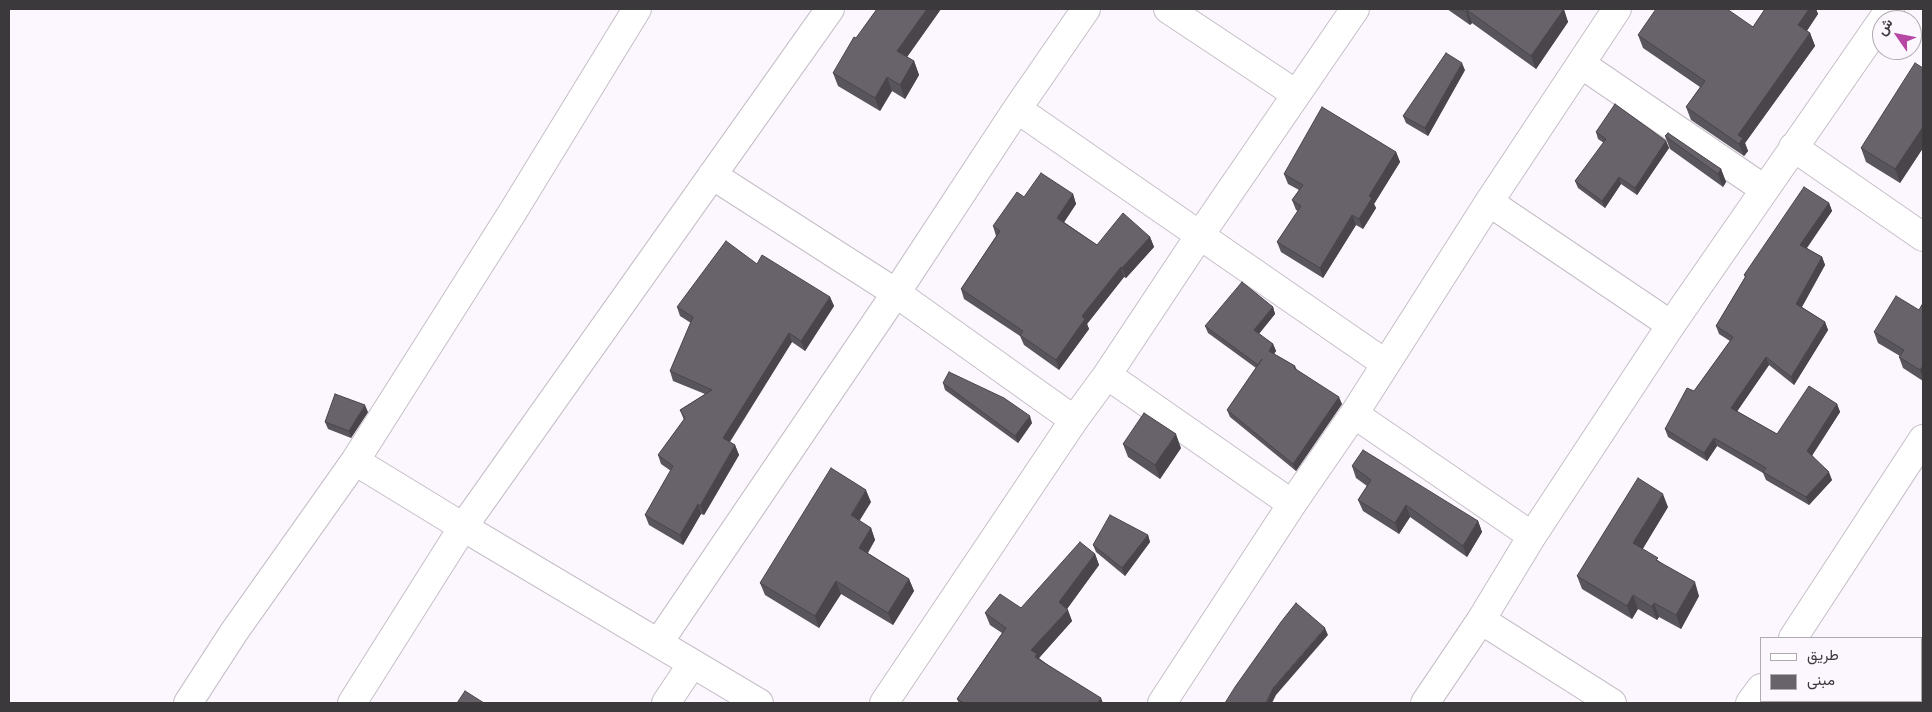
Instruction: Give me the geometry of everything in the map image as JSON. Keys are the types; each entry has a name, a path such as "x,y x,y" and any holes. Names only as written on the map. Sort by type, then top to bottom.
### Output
{"street":[{"path":"188,703 234,632 355,461 512,213 637,9"},
{"path":"352,703 463,527 830,9"},
{"path":"659,642 1086,9"},
{"path":"1168,9 1296,94"},
{"path":"884,703 1074,420 1107,375 1200,235 1355,9"},
{"path":"1425,703 1671,324 1890,9"},
{"path":"1162,703 1292,504 1354,414 1489,202 1581,64 1606,12"},
{"path":"1581,64 1764,189"},
{"path":"1017,109 1386,364"},
{"path":"1793,148 1923,237"},
{"path":"712,175 896,293 1074,420"},
{"path":"1489,202 1671,324"},
{"path":"1107,375 1292,504"},
{"path":"1354,414 1532,536"},
{"path":"1794,637 1923,439"},
{"path":"355,461 760,703"},
{"path":"1480,620 1612,703"},
{"path":"666,703 692,664"},
{"path":"1750,703 1760,689"}],"building":[{"path":"877,9 927,9 897,51 914,61 900,85 887,77 875,98 833,73 854,37 856,38"},
{"path":"1460,9 1564,9 1531,56 1467,10 1466,12"},
{"path":"1656,9 1727,9 1753,27 1765,9 1809,9 1798,25 1810,33 1738,135 1743,138 1739,144 1686,107 1705,81 1638,35"},
{"path":"1446,53 1462,63 1425,128 1403,116"},
{"path":"1915,63 1923,68 1923,127 1895,169 1861,148"},
{"path":"1615,104 1666,141 1635,188 1619,177 1602,201 1575,181 1606,139 1596,132"},
{"path":"1322,107 1396,152 1369,196 1372,198 1359,219 1352,215 1320,268 1277,242 1301,206 1292,200 1303,185 1284,174"},
{"path":"1668,133 1721,169 1718,174 1665,136"},
{"path":"1041,173 1073,194 1057,218 1097,245 1123,213 1150,237 1121,267 1082,316 1085,319 1056,360 1020,335 1023,331 961,289 1000,231 993,226 1017,192 1024,197"},
{"path":"1804,187 1829,203 1800,245 1822,257 1796,304 1825,322 1791,377 1766,357 1731,408 1777,434 1809,386 1837,404 1807,451 1829,472 1806,497 1763,472 1766,468 1714,438 1704,453 1665,429 1687,388 1694,391 1733,337 1716,326 1746,276 1744,275"},
{"path":"726,241 757,264 762,255 830,297 801,341 789,333 723,438 735,445 700,506 698,504 680,535 645,515 673,466 658,455 685,418 680,410 712,390 670,371 693,317 677,307"},
{"path":"1242,282 1273,307 1254,330 1273,344 1269,351 1295,366 1294,368 1339,397 1293,464 1227,410 1258,365 1205,326"},
{"path":"1896,296 1919,310 1923,303 1923,366 1920,370 1899,357 1904,350 1874,332"},
{"path":"949,372 1004,398 1030,416 1015,436 943,383"},
{"path":"335,394 365,405 349,431 325,422"},
{"path":"1144,413 1176,434 1155,465 1123,444"},
{"path":"1363,450 1478,521 1463,546 1406,505 1395,523 1358,500 1371,480 1352,466"},
{"path":"831,468 866,490 851,515 871,528 859,548 909,579 888,613 836,581 815,616 760,583"},
{"path":"1638,478 1663,494 1633,543 1658,558 1656,560 1695,582 1676,615 1654,603 1652,607 1633,595 1627,606 1577,576"},
{"path":"1110,515 1148,535 1122,568 1093,545"},
{"path":"1080,542 1095,554 1059,602 1068,610 1031,650 1037,654 1035,657 1101,698 1098,703 964,703 957,699 1006,628 985,613 1000,594 1021,608"},
{"path":"1296,603 1325,628 1273,688 1266,703 1225,703 1281,622"},
{"path":"465,691 484,703 457,703"}]}
